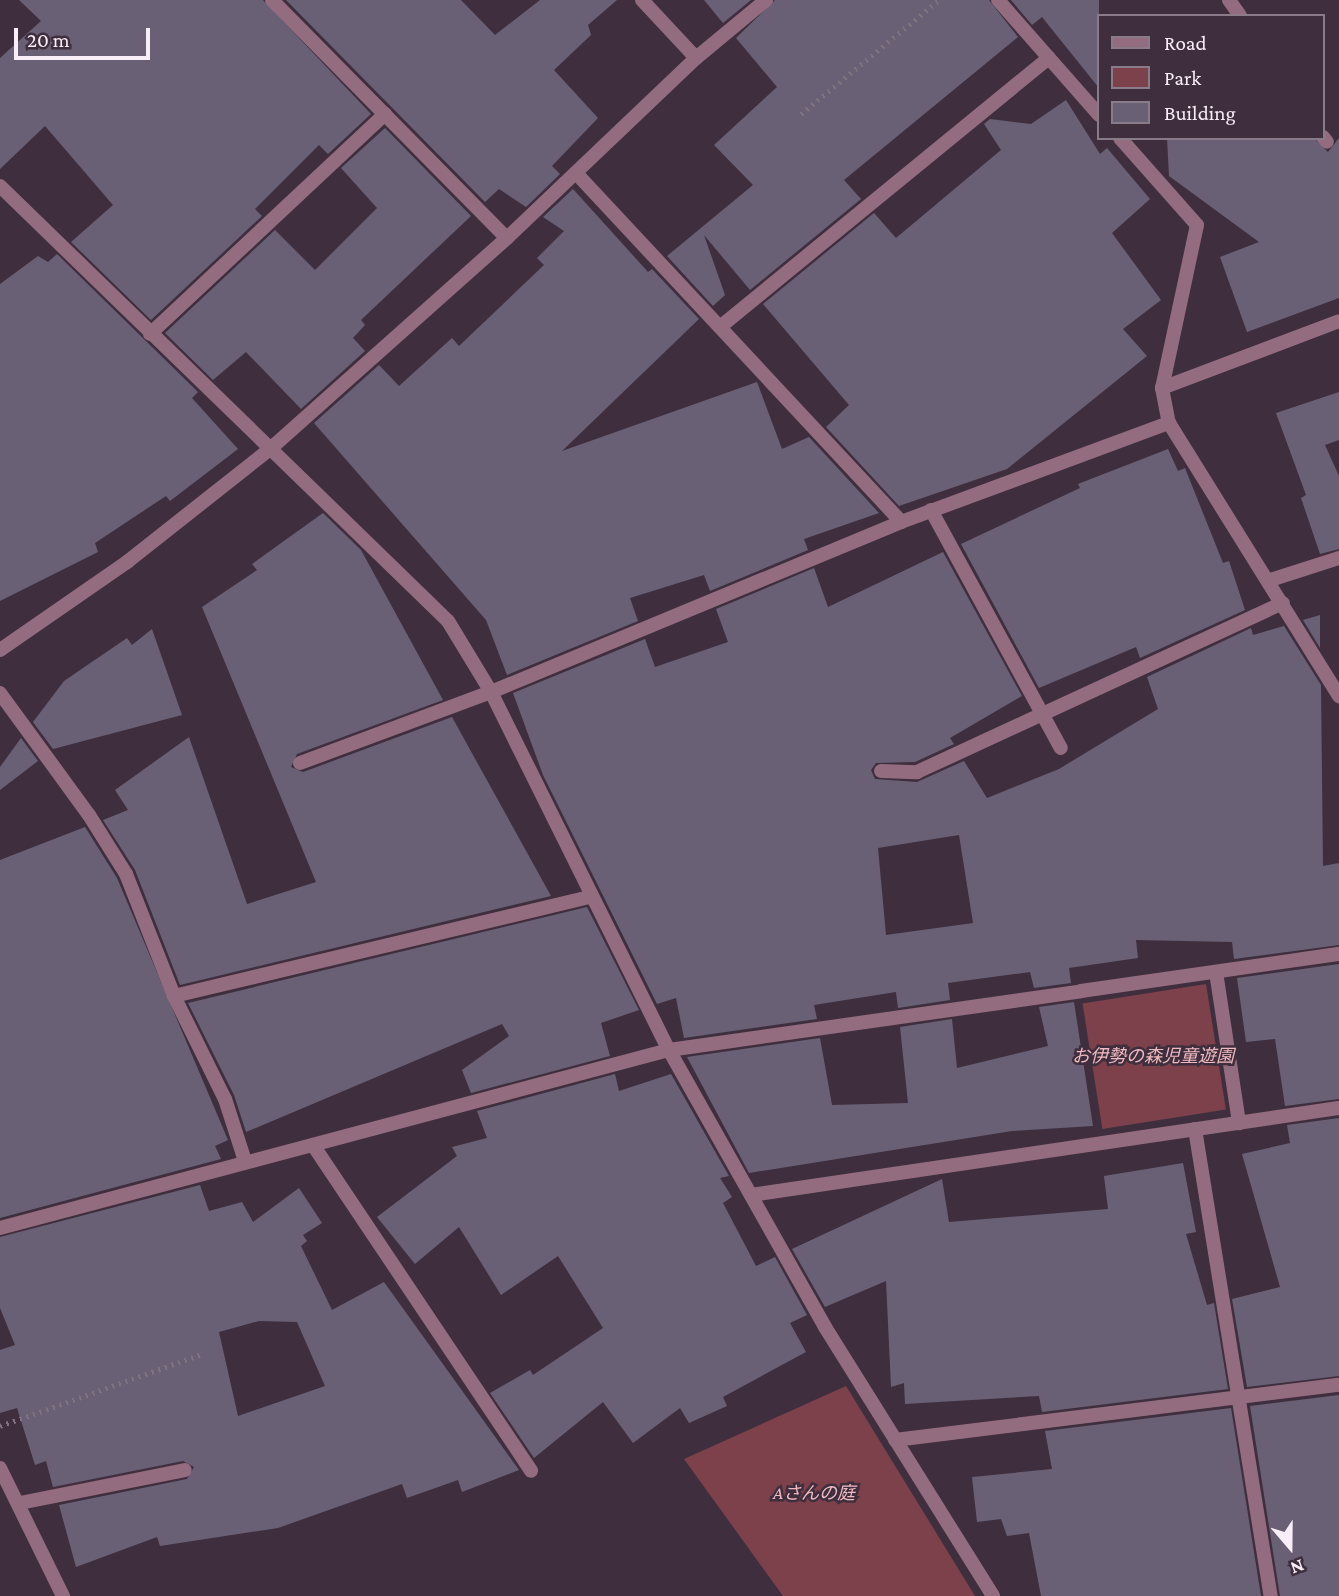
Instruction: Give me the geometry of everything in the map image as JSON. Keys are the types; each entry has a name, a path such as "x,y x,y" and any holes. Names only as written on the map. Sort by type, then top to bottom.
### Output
{"street":[{"path":"272,0 507,238"},
{"path":"642,0 696,58"},
{"path":"0,650 127,562 269,450 507,238 696,58 766,0"},
{"path":"998,0 1098,114"},
{"path":"720,327 1049,58"},
{"path":"150,334 385,114"},
{"path":"1122,140 1196,225 1162,388 1169,423 1270,580 1339,696"},
{"path":"576,173 901,522"},
{"path":"0,186 269,450 420,590 448,621 491,692 589,897 669,1050 895,1440 993,1596"},
{"path":"1162,388 1339,321"},
{"path":"300,763 491,692 931,510 1169,423"},
{"path":"931,510 1060,748"},
{"path":"1270,580 1339,558"},
{"path":"881,771 917,772 1044,717 1283,603"},
{"path":"0,693 89,815 126,874 174,996 226,1099 245,1161"},
{"path":"174,996 589,897"},
{"path":"0,1228 669,1050 1339,954"},
{"path":"1216,972 1239,1123"},
{"path":"751,1195 1339,1108"},
{"path":"1195,1129 1272,1596"},
{"path":"313,1145 531,1471"},
{"path":"895,1440 1239,1400 1339,1385"},
{"path":"0,1468 20,1503 63,1596"},
{"path":"20,1503 185,1470"}],"path":[{"path":"801,114 939,0"},
{"path":"0,1426 202,1354"}],"green space":[{"name":"お伊勢の森児童遊園","path":"1206,984 1226,1109 1102,1129 1083,1004"},
{"name":"Aさんの庭","path":"846,1386 975,1596 783,1596 684,1459"}],"building":[{"path":"19,0 263,0 371,114 328,154 319,145 255,209 262,216 151,320 71,242 113,205 45,126 0,169 0,58 41,21"},
{"path":"286,0 461,0 495,35 540,0 617,0 588,25 591,35 554,70 598,118 552,166 560,174 526,207 499,189 485,202"},
{"path":"704,0 751,0 723,23"},
{"path":"775,0 989,0 1018,37 844,180 861,199 750,290 704,235 725,295 713,306 667,256 753,185 714,145 777,87 736,38"},
{"path":"1011,0 1099,0 1098,87 1042,17 1032,25"},
{"path":"1066,100 1100,154 1107,148 1150,199 1112,233 1161,300 1123,329 1147,356 1007,469 899,506 826,427 849,405 763,304 874,213 896,238 1001,150 984,124 990,119 1031,124"},
{"path":"385,128 471,216 361,320 365,325 353,338 365,351 301,409 246,352 213,380 165,333 275,230 315,270 377,208 341,168"},
{"path":"1339,138 1339,298 1247,332 1220,257 1259,242 1169,176 1167,140 1316,140 1328,152"},
{"path":"573,189 648,272 652,269 699,319 562,451 757,382 782,449 809,437 879,513 804,539 808,550 710,591 704,575 630,598 638,621 507,675 486,620 314,423 379,365 399,386 452,338 459,346 544,265 537,258 564,231 543,217"},
{"path":"57,254 198,392 192,398 238,449 170,501 166,496 95,543 98,552 0,601 0,284 38,256 48,262"},
{"path":"1339,392 1339,440 1325,445 1339,476 1339,549 1320,554 1301,498 1306,495 1276,413"},
{"path":"1168,449 1178,471 1185,468 1223,563 1229,561 1245,610 1140,658 1136,647 1039,688 961,544 1080,488 1078,484"},
{"path":"323,513 361,550 443,700 297,754 291,767 303,772 452,717 551,896 180,985 135,870 103,820 128,810 115,790 189,737 247,904 316,882 202,607 257,570 252,564"},
{"path":"943,552 1022,696 950,738 954,744 915,762 876,763 871,770 875,779 917,782 964,761 987,798 1059,769 1158,709 1147,677 1251,628 1253,635 1284,626 1321,685 1323,866 1339,863 1339,945 1234,959 1232,942 1136,940 1138,958 1069,968 1071,983 1034,988 1030,972 948,983 950,1000 898,1008 896,992 814,1005 817,1019 684,1038 676,998 657,1004 543,775 513,693 645,639 655,667 728,642 716,609 814,568 828,607","holes":["959,835 973,923 886,935 878,848"]},
{"path":"1320,615 1320,648 1303,620"},
{"path":"152,629 182,715 53,749 33,722 64,681 127,638 132,645"},
{"path":"21,738 38,761 0,790 0,767"},
{"path":"85,827 117,878 228,1140 215,1146 221,1159 0,1218 0,860"},
{"path":"587,907 639,1010 601,1023 610,1056 471,1093 462,1070 509,1036 502,1024 246,1132 234,1095 188,1003"},
{"path":"1339,964 1339,1099 1285,1106 1275,1039 1246,1042 1237,978"},
{"path":"1074,1002 1093,1126 1012,1131 749,1173 687,1057 820,1038 832,1105 908,1103 900,1027 952,1019 957,1068 1048,1046 1039,1007"},
{"path":"615,1074 619,1091 671,1074 729,1176 720,1178 732,1197 723,1203 756,1266 775,1257 807,1315 790,1323 806,1352 723,1397 727,1406 689,1423 680,1408 633,1443 603,1402 534,1458 490,1393 530,1370 533,1375 603,1328 558,1256 501,1295 459,1227 415,1264 377,1217 457,1156 452,1147 487,1138 477,1111"},
{"path":"1339,1118 1339,1376 1247,1387 1232,1299 1280,1287 1242,1154 1290,1143 1287,1125"},
{"path":"1183,1163 1196,1232 1186,1234 1207,1305 1214,1303 1228,1389 1042,1412 1039,1396 905,1404 904,1383 891,1387 886,1281 825,1307 792,1249 942,1179 949,1222 1108,1209 1104,1176"},
{"path":"200,1185 209,1211 242,1202 253,1222 299,1188 322,1223 303,1235 307,1241 301,1246 332,1310 384,1282 519,1470 462,1492 458,1480 407,1498 402,1484 278,1528 160,1546 157,1537 76,1567 59,1505 187,1479 194,1467 183,1461 53,1487 46,1461 35,1465 17,1408 0,1413 0,1350 15,1345 0,1308 0,1237","holes":["259,1321 297,1322 325,1386 238,1416 219,1332"]},
{"path":"1339,1395 1339,1596 1280,1596 1250,1406"},
{"path":"1231,1408 1261,1596 1041,1596 1029,1533 1007,1536 1001,1519 977,1522 972,1477 1052,1469 1045,1431"}]}
